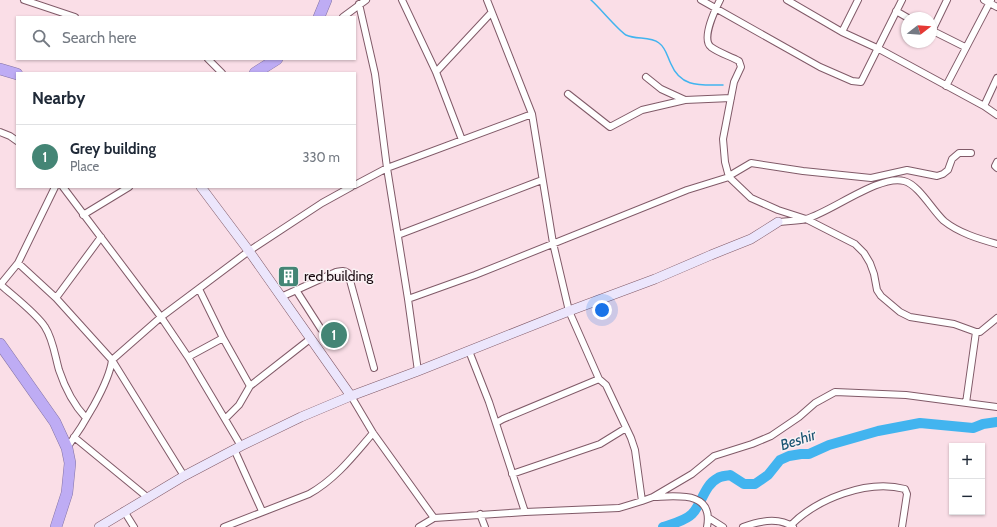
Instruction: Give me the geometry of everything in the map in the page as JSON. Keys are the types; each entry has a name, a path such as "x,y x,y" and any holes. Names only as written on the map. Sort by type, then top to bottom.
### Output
{"highway":[{"path":"319,16 326,0"},
{"path":"256,72 274,60"},
{"path":"0,68 16,74"},
{"path":"0,344 55,422 67,448 70,463 67,493 56,527"}],"main road":[{"path":"202,188 249,251 310,340 351,396"},
{"path":"99,527 184,476 237,448 302,417 351,396 655,279 751,239 778,222"}],"street":[{"path":"24,0 72,16"},
{"path":"344,16 366,0"},
{"path":"402,0 436,72 462,140"},
{"path":"487,0 532,114 553,243 569,311 599,379 606,385 632,438 642,501"},
{"path":"701,0 820,67 852,81 861,82 902,0"},
{"path":"720,0 708,29 707,41 709,46 740,60 741,67 734,82 723,139 724,162 729,176 750,198 778,210 806,219 856,244 864,253 870,264 874,274 877,290 881,296 900,312 910,317 954,324 976,332 980,332 997,318"},
{"path":"787,0 842,32 878,49 984,106 997,115"},
{"path":"842,32 858,0"},
{"path":"937,19 947,0"},
{"path":"946,86 988,1 997,7"},
{"path":"359,4 375,74 387,168 418,371"},
{"path":"896,12 901,14"},
{"path":"436,72 491,13"},
{"path":"937,33 965,47"},
{"path":"209,60 221,72"},
{"path":"646,77 661,89 685,100"},
{"path":"984,106 997,78"},
{"path":"568,94 610,127 642,110 685,100 731,98"},
{"path":"356,184 387,168 532,114"},
{"path":"0,132 16,140"},
{"path":"408,299 475,275 687,190 729,176 751,163 803,171 871,178 907,170 937,176 948,170 952,159 959,153 971,153"},
{"path":"997,162 995,166 997,168"},
{"path":"398,235 469,206 542,180"},
{"path":"778,222 806,219 875,186 895,180 903,180 910,183 943,220 953,227 968,235 997,244"},
{"path":"55,188 18,263 0,285 14,296 44,326 54,349 60,372 70,396 76,407 86,418"},
{"path":"64,188 161,317 188,357 225,419 262,511"},
{"path":"83,214 127,188"},
{"path":"67,448 86,418 111,371 112,360 161,317 249,251 322,203 349,188"},
{"path":"56,298 101,237"},
{"path":"18,263 56,298 112,360 184,476"},
{"path":"281,297 343,270 348,274 374,368"},
{"path":"199,289 223,338 250,386"},
{"path":"296,290 321,329"},
{"path":"966,403 976,332"},
{"path":"188,357 223,338"},
{"path":"225,419 239,405 250,386 310,340"},
{"path":"468,351 489,402 525,512"},
{"path":"496,423 599,379"},
{"path":"419,527 434,518 480,514 619,508 642,501 653,497 692,474 714,456 752,444 771,436 799,417 815,403 836,392 906,396 997,407"},
{"path":"351,396 373,432 434,518"},
{"path":"512,474 600,444 626,428"},
{"path":"224,527 309,494 320,488 335,476 373,432"},
{"path":"74,438 147,497"},
{"path":"743,527 774,520 784,522 792,526 801,515 824,501 848,493 875,487 894,486 905,489 907,494 902,527"},
{"path":"653,497 685,496 694,498 705,507 709,518 707,527"},
{"path":"124,511 134,527"},
{"path":"480,514 485,527"},
{"path":"709,518 723,527"}],"waterway":[{"path":"591,0 618,29 626,35 655,41 661,45 665,50 675,72 686,81 692,84 700,85 723,85"},
{"name":"Beshir","path":"663,527 682,520 692,514 709,485 721,477 730,475 744,484 755,484 768,475 780,460 789,456 809,454 829,445 878,431 920,423 973,428 983,424 997,422"}],"place":[{"name":"red building","path":"288,276"},
{"name":"Grey building","path":"334,335"}]}
